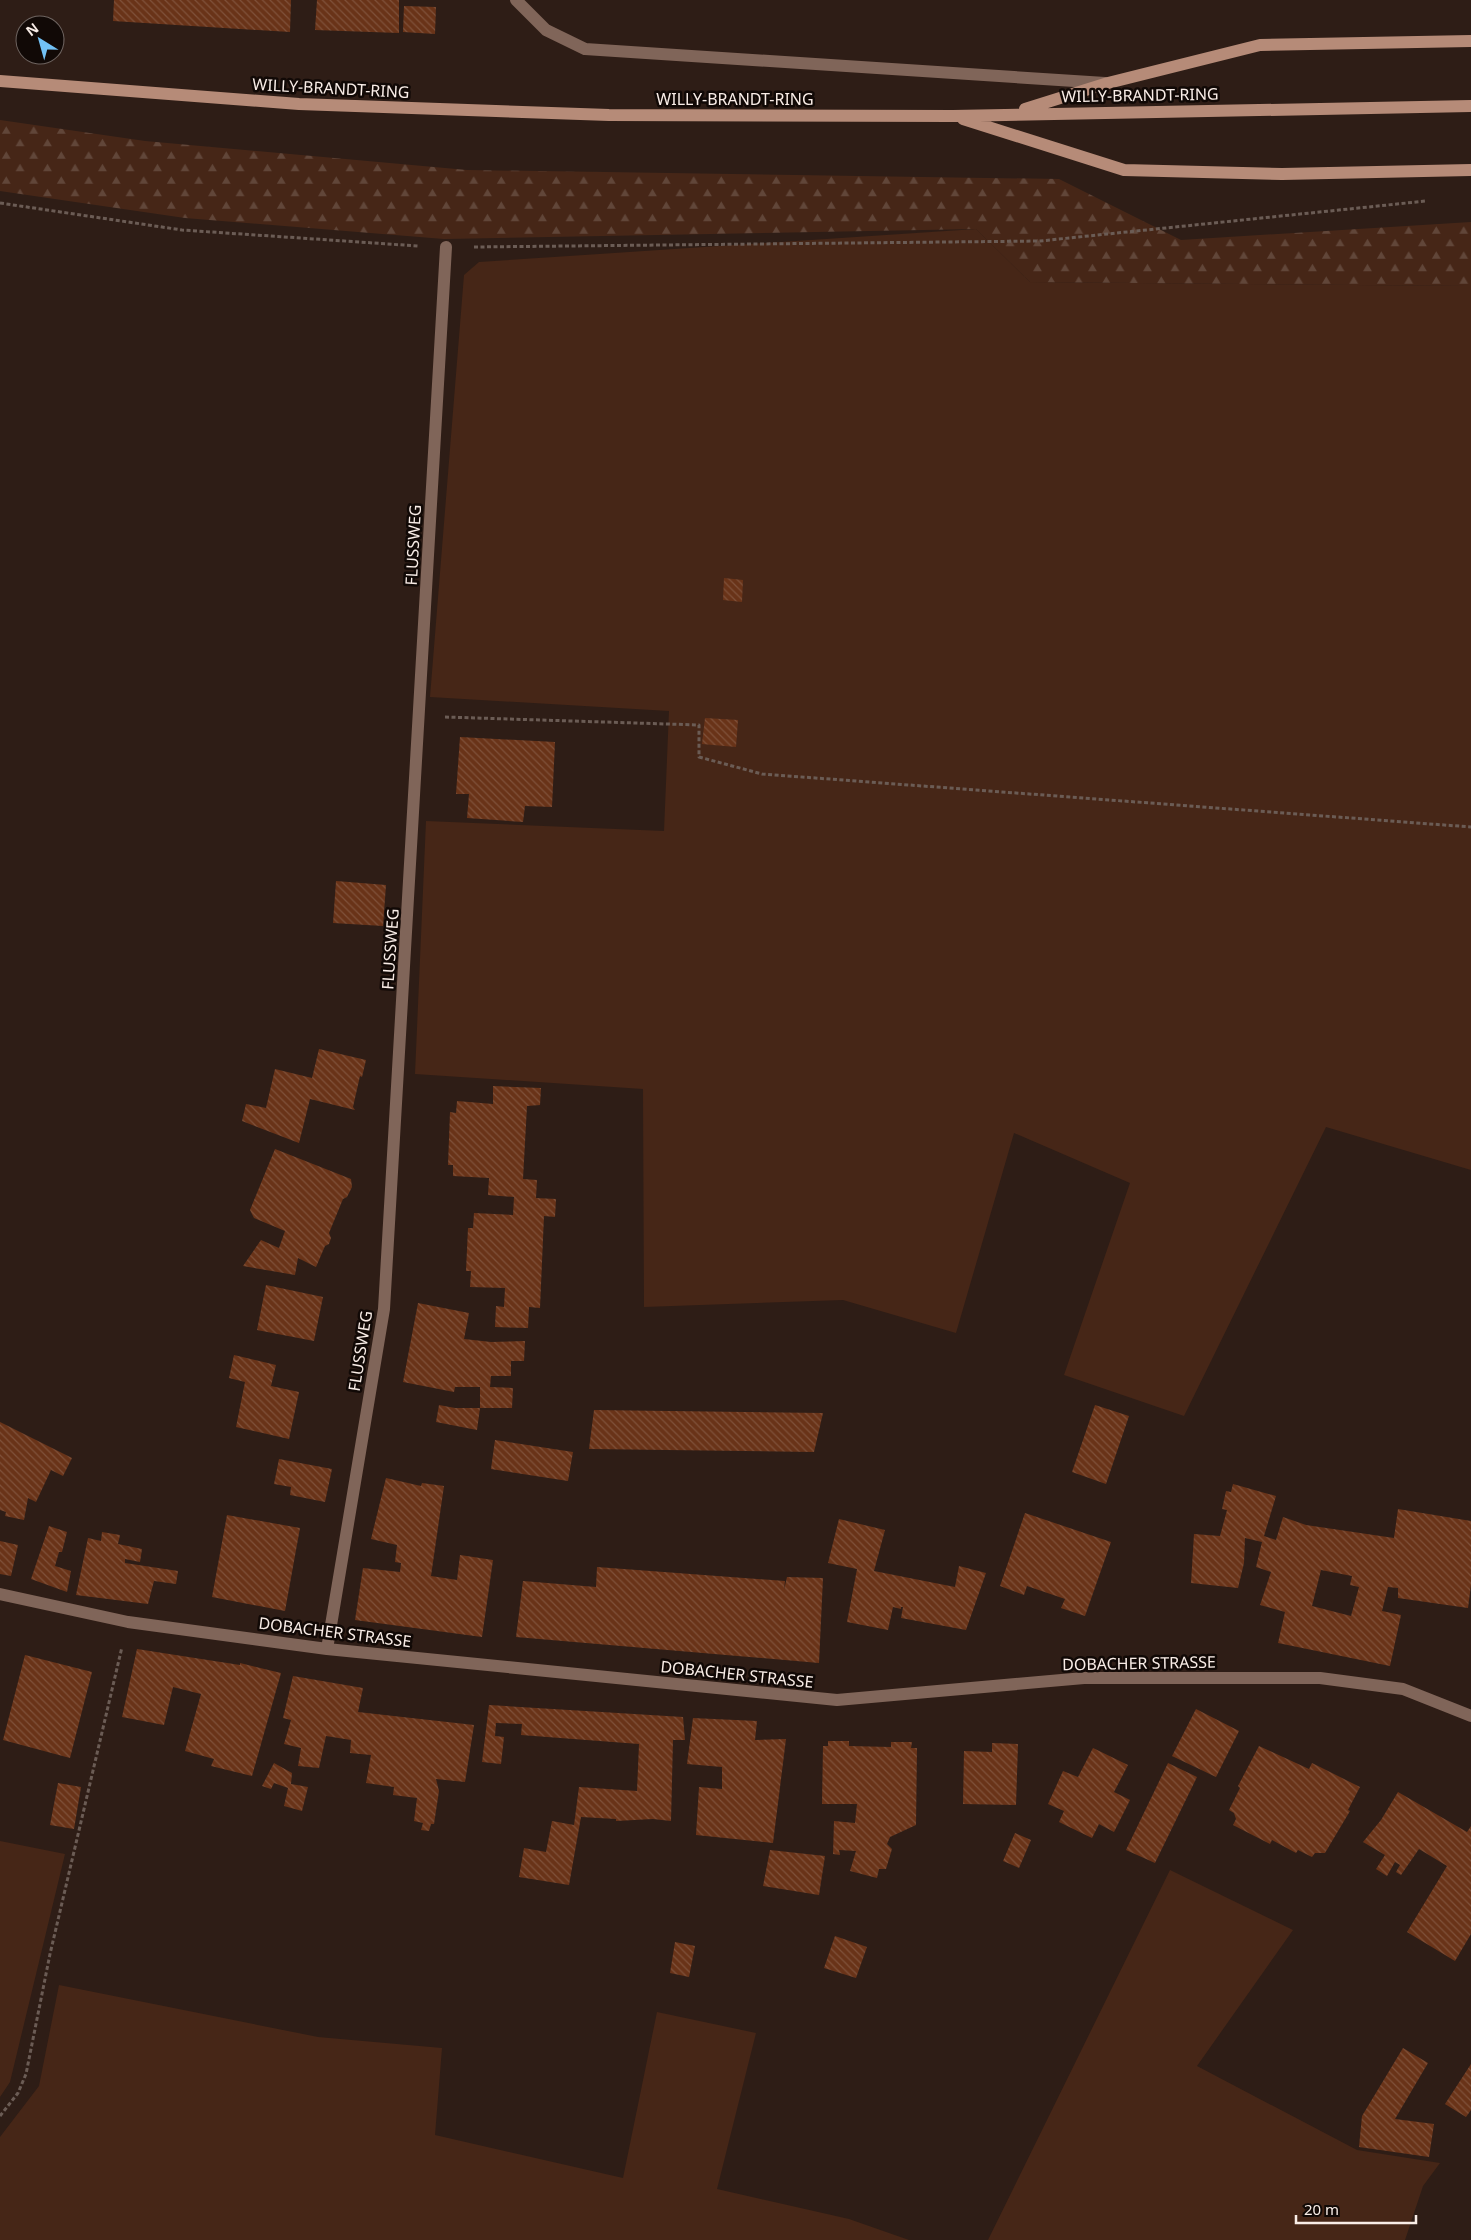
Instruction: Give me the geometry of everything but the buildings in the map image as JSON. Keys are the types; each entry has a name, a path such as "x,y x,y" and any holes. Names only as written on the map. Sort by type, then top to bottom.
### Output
{"main road":[{"path":"1010,114 1108,83 1260,45 1471,41"},
{"name":"WILLY-BRANDT-RING","path":"0,81 299,104 609,115 953,116 1471,106"},
{"path":"953,116 1124,170 1282,174 1471,170"}],"street":[{"path":"516,0 546,30 585,49 1108,83"},
{"name":"FLUSSWEG","path":"327,1649 384,1309 446,248"},
{"name":"DOBACHER STRASSE","path":"0,1594 128,1622 327,1649 837,1700 1084,1678 1320,1678 1402,1689 1471,1716"}],"path":[{"path":"0,203 182,230 446,248 1040,241 1427,201"},
{"path":"420,716 699,725 700,757 762,774 1471,827"},
{"path":"0,2116 18,2093 26,2074 50,1954 128,1622"}],"green space":[{"path":"0,120 145,141 467,170 1059,179 1181,240 1471,222 1471,286 1030,282 976,229 444,239 185,218 0,191"},
{"path":"976,229 1030,282 1471,286 1471,1170 1326,1127 1184,1416 1064,1375 1130,1183 1014,1133 956,1333 843,1300 644,1307 643,1089 415,1074 426,821 664,831 669,711 430,697 464,275 479,262"},
{"path":"0,1841 65,1854 10,2082 0,2097"},
{"path":"1170,1870 1293,1930 1197,2066 1357,2150 1440,2163 1423,2186 1405,2240 988,2240"},
{"path":"59,1985 318,2037 442,2048 435,2135 623,2178 657,2012 756,2033 717,2189 849,2219 909,2240 0,2240 0,2137 39,2086"}]}
